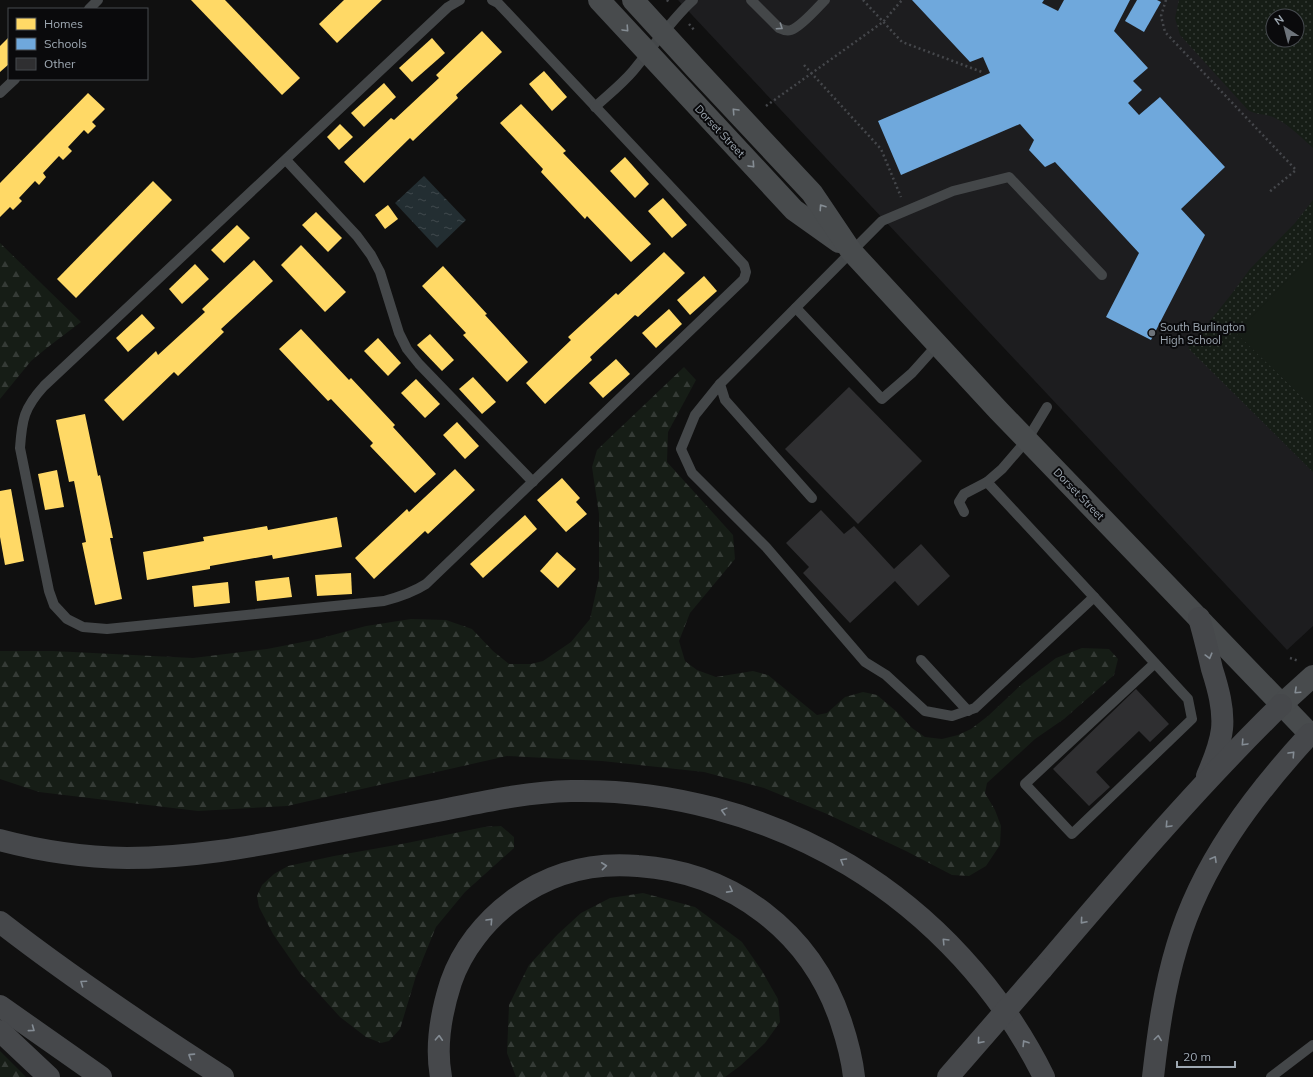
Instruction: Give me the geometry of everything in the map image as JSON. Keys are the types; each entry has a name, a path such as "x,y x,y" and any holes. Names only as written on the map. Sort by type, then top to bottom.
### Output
{"highway":[{"path":"1194,796 1212,766 1222,729 1221,705 1199,618"},
{"path":"948,1077 1128,869 1194,796 1281,705"},
{"path":"1153,1077 1159,1026 1170,971 1186,919 1199,889 1214,859 1239,821 1283,764 1312,733"},
{"path":"0,840 67,854 124,858 155,857 185,855 250,846 536,793 601,791 640,794 686,802 753,820 792,836 833,855 894,895 933,928 979,978 1032,1053 1044,1077"},
{"path":"441,1077 439,1049 443,1012 455,972 465,953 477,936 505,906 521,894 549,879 572,871 589,867 609,865 627,865 667,869 705,880 740,896 771,917 796,943 818,970 826,985 846,1035 854,1077"},
{"path":"0,922 59,966 223,1077"},
{"path":"0,1006 101,1077"},
{"path":"0,1031 49,1077"}],"main road":[{"name":"Dorset Street","path":"599,0 794,210 852,251"},
{"name":"Dorset Street","path":"633,0 812,193 852,251 938,344 1027,440 1281,705 1312,733"},
{"path":"1281,705 1313,676"}],"lane":[{"path":"90,8 98,0"},
{"path":"460,0 448,7 44,386 32,400 24,413 20,448 49,591 54,605 67,619 83,627 106,629 384,601 416,590 426,584 744,279 746,272 744,265 498,3 492,0"},
{"path":"595,108 631,73 648,53 662,32 693,0"},
{"path":"751,0 779,28 785,30 791,30 797,27 825,0"},
{"path":"0,93 13,80"},
{"path":"286,160 357,236 371,255 380,272 399,333 407,349 419,364 533,482"},
{"path":"1094,597 975,708 952,716 925,711 886,675 865,662 766,547 692,473 681,449 695,415 720,384 882,221 954,191 1008,177 1102,275"},
{"path":"796,308 882,399 912,373 938,344"},
{"path":"720,384 725,400 812,498"},
{"path":"964,512 959,502 964,494 987,482 1002,469 1027,440 1047,407"},
{"path":"987,482 1094,597 1155,663 1188,699 1192,720 1072,834 1025,784 1155,663"},
{"path":"921,660 968,710"},
{"path":"1271,1077 1313,1045"}],"path":[{"path":"863,0 902,42 982,72"},
{"path":"766,106 883,22 902,0"},
{"path":"1166,0 1161,16 1165,32 1296,170 1268,193"},
{"path":"804,65 881,149 903,203"}],"shaded area":[{"name":"South Burlington High School","path":"678,0 1313,0 1313,626 1287,650"}],"green space":[{"path":"1179,0 1313,0 1313,148 1280,121 1271,116 1248,110 1180,35 1175,18"},
{"path":"1313,200 1313,472 1188,348 1250,269 1295,223"},
{"path":"0,243 81,322 31,361 0,399"},
{"path":"1313,254 1313,408 1236,333"},
{"path":"684,367 696,380 668,432 667,462 733,535 735,559 690,613 679,641 685,661 697,670 716,677 753,671 768,675 817,715 827,713 845,697 863,692 877,695 897,712 912,728 925,737 942,739 958,735 971,729 988,716 1023,683 1056,658 1082,648 1109,649 1118,659 1114,675 1064,719 1035,739 987,783 985,793 995,810 1001,826 1000,845 986,866 969,876 952,875 906,851 827,814 764,788 704,772 602,761 507,756 287,806 198,811 39,792 0,779 0,651 53,651 193,658 267,649 318,639 366,626 411,619 446,620 472,629 493,651 509,664 531,664 543,661 571,642 590,619 599,578 599,514 592,467 597,450"},
{"path":"501,826 514,837 514,848 465,892 436,927 416,976 400,1029 389,1041 381,1043 366,1037 340,1017 300,973 273,934 259,907 257,896 262,885 274,874 288,866 484,827"},
{"path":"643,893 695,907 742,942 762,971 778,999 780,1022 765,1043 740,1066 725,1077 516,1077 507,1053 509,1005 529,965 558,934 581,913 610,898"},
{"path":"0,1051 26,1077 0,1077"}],"water":[{"path":"424,176 466,220 437,248 395,203"}],"building: Homes":[{"path":"191,0 225,0 300,78 282,95"},
{"path":"344,0 382,0 337,43 319,24"},
{"path":"482,31 502,52 456,95 458,98 413,141 410,138 364,183 344,162 391,118 394,120 439,78 436,75"},
{"path":"8,38 8,65 0,72 0,46"},
{"path":"432,38 445,53 412,82 399,68"},
{"path":"544,71 567,97 552,111 529,84"},
{"path":"384,83 396,97 364,127 351,113"},
{"path":"88,93 105,109 92,122 96,126 88,134 84,130 68,147 72,151 63,160 59,156 43,173 46,177 39,185 35,181 19,198 22,201 13,210 10,207 0,217 0,183"},
{"path":"521,104 566,151 563,153 651,244 631,262 587,216 585,219 541,172 543,169 500,123"},
{"path":"340,124 353,137 339,150 327,137"},
{"path":"625,157 649,184 635,198 610,171"},
{"path":"153,181 172,200 76,298 57,279"},
{"path":"663,198 687,225 672,238 648,211"},
{"path":"388,205 398,219 385,229 375,215"},
{"path":"316,212 342,238 328,252 302,225"},
{"path":"237,225 250,238 224,263 211,250"},
{"path":"301,245 346,292 325,312 281,265"},
{"path":"664,252 685,273 638,317 635,315 590,357 592,360 545,404 526,383 571,340 568,337 616,293 618,295"},
{"path":"254,260 273,281 221,329 224,332 178,376 174,372 123,421 104,400 156,351 158,355 205,312 202,309"},
{"path":"195,264 209,279 182,304 169,289"},
{"path":"443,266 528,362 507,382 463,335 466,333 422,286"},
{"path":"704,276 717,291 690,315 677,300"},
{"path":"669,309 682,324 656,348 642,333"},
{"path":"142,314 155,328 128,352 116,338"},
{"path":"301,329 349,380 351,378 395,425 393,427 436,474 415,493 370,446 373,443 331,399 328,401 279,349"},
{"path":"430,334 454,360 442,371 417,345"},
{"path":"378,338 401,363 388,376 364,351"},
{"path":"616,359 630,374 603,398 589,383"},
{"path":"473,377 496,402 482,414 459,389"},
{"path":"416,379 440,404 425,418 401,393"},
{"path":"85,414 113,538 110,538 122,599 95,605 82,543 86,542 74,481 69,482 56,420"},
{"path":"457,422 479,446 465,459 443,435"},
{"path":"455,469 475,490 428,534 425,531 374,579 355,558 407,509 409,512"},
{"path":"57,470 64,507 45,510 38,474"},
{"path":"562,478 580,498 576,502 587,514 566,532 537,500"},
{"path":"11,489 24,561 5,565 0,537 0,491"},
{"path":"525,515 537,529 483,578 470,564"},
{"path":"337,517 342,547 273,559 272,555 210,566 210,569 147,580 143,552 204,541 203,537 267,526 268,530"},
{"path":"557,552 576,569 558,588 540,571"},
{"path":"351,573 352,594 317,596 315,575"},
{"path":"289,577 292,597 257,601 255,581"},
{"path":"228,582 230,603 194,607 192,586"}],"building: Schools":[{"path":"912,0 1044,0 1042,3 1058,11 1064,0 1130,0 1114,31 1148,68 1133,81 1142,90 1128,103 1139,115 1160,97 1225,167 1181,209 1205,235 1151,340 1106,317 1139,253 1055,162 1045,167 1029,150 1034,140 1020,124 901,175 878,121 990,73 983,57 970,62"},
{"path":"1137,0 1157,0 1161,2 1144,32 1125,21"}],"building: Other":[{"path":"849,387 922,461 858,524 785,449"},
{"path":"821,510 844,534 854,526 894,569 921,544 950,576 918,606 895,581 850,623 803,573 809,567 786,543"},
{"path":"1136,689 1169,724 1150,742 1139,731 1096,772 1110,787 1089,806 1053,769"}],"place":[{"name":"South Burlington High School","path":"1152,333"}]}
